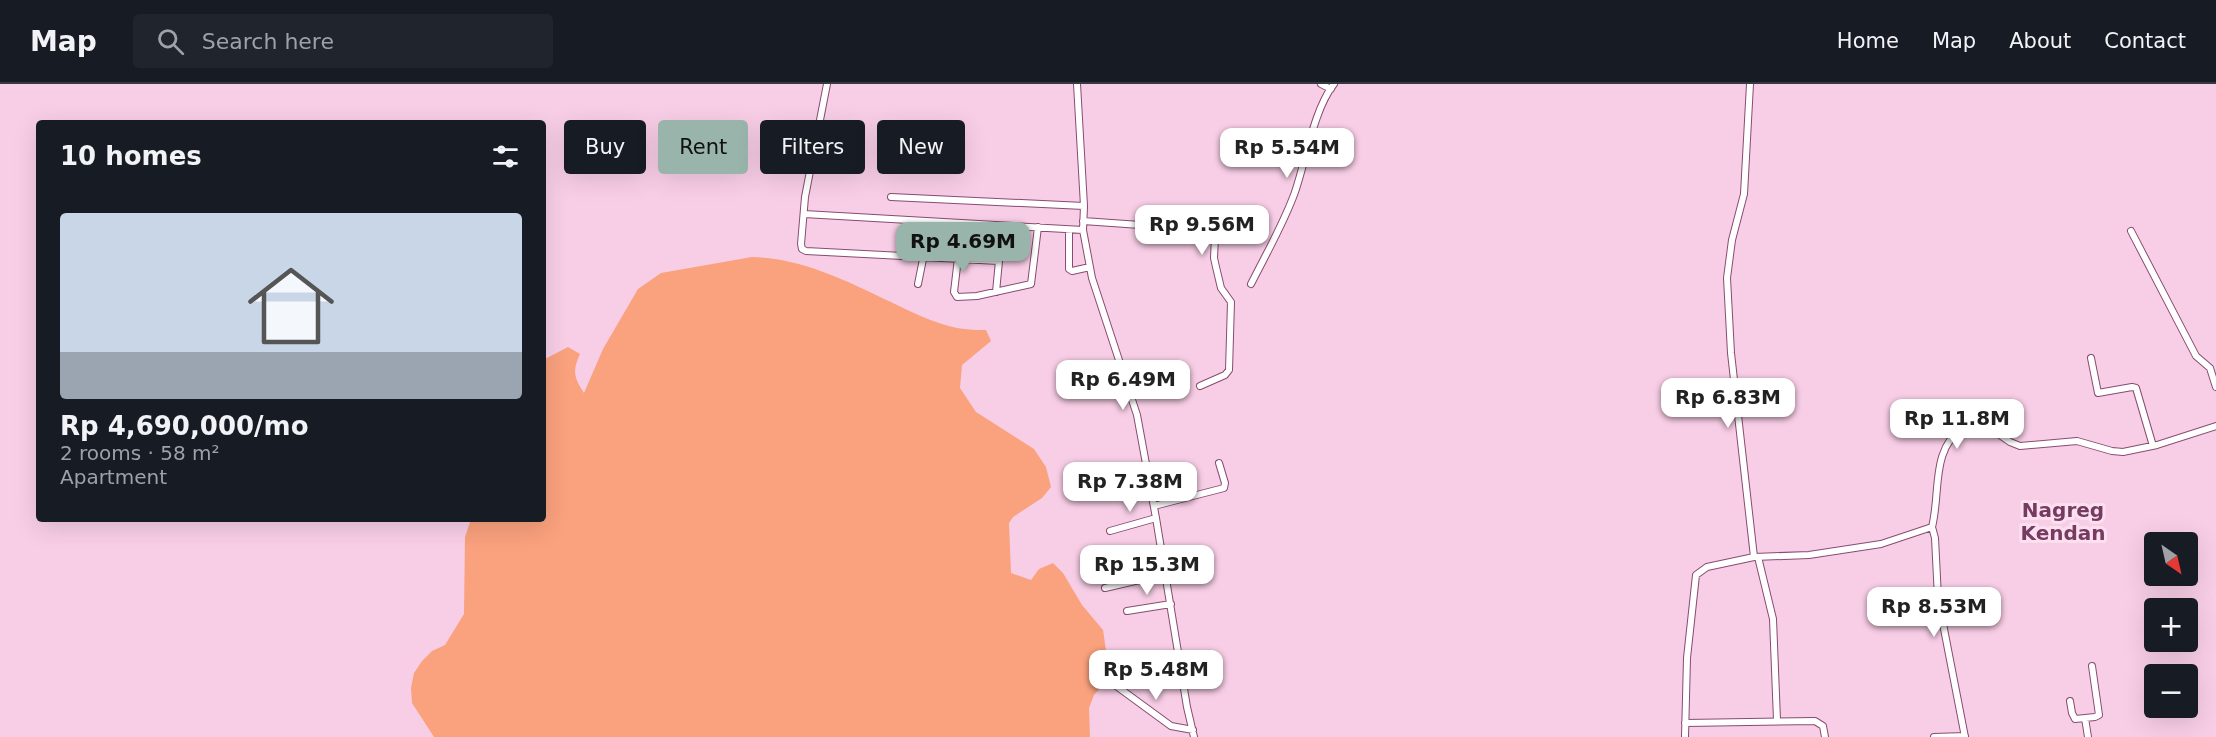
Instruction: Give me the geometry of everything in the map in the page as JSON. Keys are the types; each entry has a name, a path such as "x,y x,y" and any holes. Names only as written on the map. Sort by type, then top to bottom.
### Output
{"street":[{"path":"827,84 805,197 802,249 999,261"},
{"path":"1077,84 1084,206 1083,230 1090,267 1137,415 1193,734"},
{"path":"1251,284 1294,194 1318,116 1332,86 1321,84"},
{"path":"1750,84 1743,194 1732,240 1728,278 1731,353 1756,557 1773,620 1778,720"},
{"path":"891,197 1084,206"},
{"path":"804,214 1083,230"},
{"path":"918,284 927,221"},
{"path":"1083,221 1212,230 1215,237 1214,258 1217,273 1221,288 1231,302 1229,370 1225,375 1200,386"},
{"path":"962,224 954,292 957,297 977,296 1031,284 1038,227"},
{"path":"1069,230 1069,269 1072,271 1090,267"},
{"path":"2132,231 2196,356 2210,368 2216,387"},
{"path":"996,292 1002,246"},
{"path":"2091,358 2098,393 2136,388 2153,446"},
{"path":"1934,737 1965,736 1938,598 1935,538 1932,527 1939,464 1944,448 1964,426 1987,426 2020,446 2077,441 2123,452 2153,446 2216,426"},
{"path":"1154,506 1224,488 1225,483 1219,463"},
{"path":"1110,531 1156,518"},
{"path":"1685,737 1688,658 1696,575 1707,567 1756,557 1809,555 1881,544 1932,527"},
{"path":"1105,588 1166,574"},
{"path":"1127,611 1171,604"},
{"path":"2070,701 2074,718 2098,716 2100,712 2092,666"},
{"path":"1116,685 1171,726 1193,734"},
{"path":"2085,718 2088,737"},
{"path":"1685,723 1778,720 1818,722 1823,726 1825,737"}],"shaded area":[{"path":"752,257 771,258 828,274 941,324 962,329 986,330 991,341 962,365 960,388 976,412 1034,449 1046,467 1051,487 1042,498 1013,517 1009,523 1011,573 1031,580 1039,569 1053,563 1063,573 1082,605 1103,630 1109,671 1089,708 1090,737 434,737 412,703 411,688 414,673 422,661 432,651 445,645 464,614 465,537 470,522 546,522 546,358 568,347 580,354 575,374 584,393 603,349 638,289 661,273"}],"district":[{"name":"Nagreg Kendan","path":"2063,522"}]}
